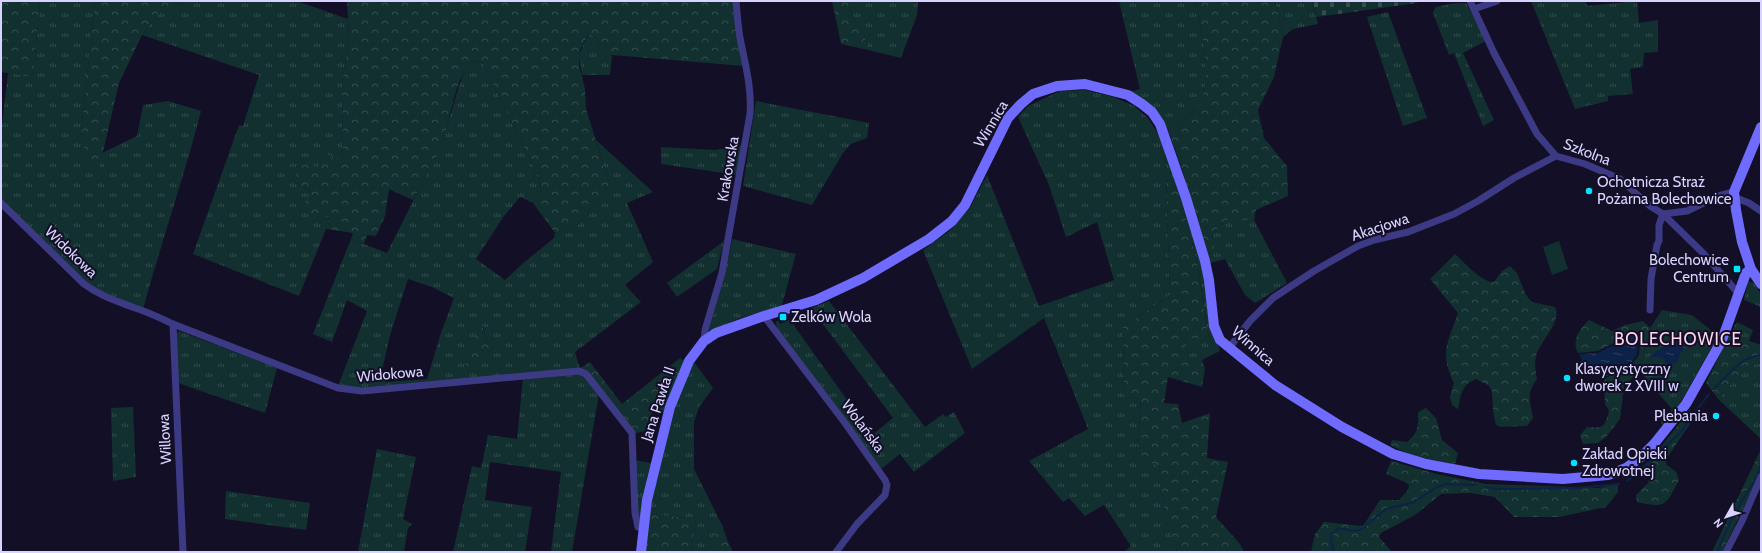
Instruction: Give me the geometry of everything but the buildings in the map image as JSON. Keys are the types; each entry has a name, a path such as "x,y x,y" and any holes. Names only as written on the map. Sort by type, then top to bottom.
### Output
{"street":[{"name":"Krakowska","path":"704,341 705,330 722,273 750,114 750,88 740,36 736,1"},
{"name":"Szkolna","path":"1470,1 1494,54 1538,134 1556,156 1585,164 1620,180 1650,206 1663,214 1704,254 1738,293"},
{"path":"1474,9 1497,1"},
{"name":"Winnica","path":"816,300 863,278 929,239 952,221 965,205 1008,118 1033,94 1057,86 1085,84 1136,99 1152,112 1160,124 1186,198 1205,261 1209,280 1214,326 1220,340 1276,385 1317,412 1393,454 1426,464 1479,474 1512,477 1588,478 1608,475 1626,468 1641,457 1658,439 1686,404 1709,365 1726,331 1738,293 1746,273 1751,268"},
{"path":"1761,127 1734,194 1740,233 1751,268 1761,284"},
{"name":"Akacjowa","path":"1229,348 1250,322 1273,298 1314,271 1358,246 1374,240 1408,232 1454,214 1478,201 1514,178 1556,156"},
{"path":"1650,310 1651,278 1659,241 1659,225 1663,214 1687,211 1718,196 1734,194 1761,211"},
{"name":"Widokowa","path":"1,203 94,292 307,377 347,390 362,391 579,371 586,374 632,433 635,514 638,527 644,529"},
{"name":"Jana Pawła II","path":"641,552 647,500 670,407 689,361 704,341 716,333 816,300"},
{"name":"Wolańska","path":"764,316 850,429 887,485 885,494 857,524 836,552"},
{"name":"Willowa","path":"172,324 183,552"},
{"path":"1726,552 1742,521 1761,477"}],"green space":[{"path":"1,1 40,1 33,77 1,72"},
{"path":"40,1 95,1 81,134 99,169 102,153 137,136 143,105 168,101 201,111 143,309 87,285 1,199 1,133 8,73 33,76"},
{"path":"95,1 179,1 172,13 158,13 142,35 119,83 99,169 89,168 81,134"},
{"path":"179,1 297,1 348,19 349,36 342,84 343,160 318,167 293,182 311,191 329,216 326,229 299,296 193,254 239,125 243,126 259,75 142,35 158,13 172,13"},
{"path":"347,1 733,1 743,66 601,54 597,39 589,33 580,50 579,65 585,89 586,109 610,185 579,224 555,233 533,203 542,188 533,165 482,62 472,61 461,78 457,88 443,141 413,200 389,189 385,216 376,236 367,235 364,244 351,239 353,233 326,229 329,216 309,214 304,204 311,191 293,182 301,164 318,167 325,154 343,160 342,84 349,36"},
{"path":"832,1 848,2 852,16 864,34 868,50 841,44"},
{"path":"846,1 918,1 917,15 901,58 868,50 864,34 852,16 848,2"},
{"path":"1119,1 1196,1 1205,52 1206,80 1204,91 1197,106 1190,114 1168,130 1155,109 1130,92 1140,89"},
{"path":"1196,1 1275,1 1283,37 1274,77 1258,110 1264,138 1287,166 1288,196 1256,210 1254,220 1227,220 1213,233 1214,249 1204,249 1183,172 1168,130 1190,114 1197,106 1204,91 1206,80 1205,52"},
{"path":"1275,1 1312,1 1318,24 1293,29 1283,37"},
{"path":"1312,1 1417,1 1417,3 1317,17"},
{"path":"1531,1 1586,1 1587,6 1637,1 1639,23 1658,20 1658,52 1644,53 1643,67 1630,69 1633,94 1608,96 1608,101 1575,109"},
{"path":"1456,3 1466,3 1486,41 1463,53 1494,120 1483,126 1454,53 1449,55 1433,13 1435,7"},
{"path":"1388,12 1427,118 1403,126 1367,17"},
{"path":"589,33 597,39 601,54 610,54 612,56 610,75 582,75 579,55"},
{"path":"472,61 482,62 533,165 542,188 533,203 520,197 504,216 476,259 505,280 554,238 555,233 579,224 610,185 596,140 653,192 627,203 653,262 625,285 641,302 575,352 580,369 354,388 338,386 367,311 347,300 332,342 313,334 351,239 387,253 442,143 466,67","holes":["408,279 432,287 454,298 441,333 427,379 386,382 381,374 391,332","483,325 487,343 495,346 482,356"]},
{"path":"1085,90 1114,97 1134,106 1148,118 1165,147 1200,254 1207,284 1210,322 1220,351 1202,360 1189,364 1185,338 1209,338 1197,263 1185,214 1165,149 1170,295 1123,327 1124,397 1140,399 1141,412 1136,452 1159,467 1167,522 1178,552 1124,552 1131,546 1104,505 1085,516 1069,498 1063,502 1029,461 1088,429 1044,318 972,369 923,250 948,232 970,208 987,175 1039,306 1114,280 1097,222 1066,237 1049,185 1018,117 1028,106 1060,91"},
{"path":"756,101 869,123 867,138 851,144 843,153 812,205 743,186"},
{"path":"744,145 738,175 661,164 661,147 715,150"},
{"path":"1165,147 1185,214 1197,263 1209,339 1185,338 1189,363 1202,360 1205,369 1202,387 1168,377 1164,403 1178,404 1182,423 1210,413 1207,458 1228,462 1216,517 1240,544 1244,552 1178,552 1167,522 1159,468 1136,452 1141,412 1140,399 1124,397 1123,327 1170,295"},
{"path":"1227,220 1254,220 1287,283 1255,303 1245,295 1225,259 1210,263 1204,249 1213,233"},
{"path":"732,239 796,254 781,308 755,316 753,314 730,322 731,324 710,332 709,329 724,279"},
{"path":"724,241 717,269 677,297 667,283"},
{"path":"1559,241 1568,269 1552,275 1543,247"},
{"path":"1455,254 1479,276 1489,281 1494,282 1502,271 1510,266 1517,273 1526,295 1532,302 1555,307 1557,313 1556,319 1541,345 1535,360 1537,379 1530,393 1533,418 1527,426 1501,427 1496,425 1493,411 1492,391 1489,386 1476,379 1467,384 1462,391 1458,409 1452,405 1450,397 1454,383 1449,373 1446,355 1448,340 1458,313 1430,279"},
{"path":"1748,281 1754,283 1761,294 1761,307 1744,300"},
{"path":"829,301 925,427 943,414 946,417 954,412 965,433 914,472 900,454 881,469 777,329 776,321 779,321 780,324 790,320 872,435 893,418 811,308"},
{"path":"1662,310 1692,315 1718,336 1675,412 1663,426 1661,420 1672,409 1639,371 1650,328"},
{"path":"1589,320 1612,331 1625,325 1643,321 1650,328 1639,371 1624,386 1620,419 1606,437 1598,443 1583,444 1580,435 1587,427 1601,427 1605,424 1609,411 1605,404 1604,379 1633,363 1639,355 1640,336 1636,332 1598,351 1578,353 1576,348 1576,339 1582,327"},
{"path":"1737,322 1753,330 1749,341 1730,334"},
{"path":"480,324 482,324 487,343 491,342 495,346 482,356 471,372 463,372"},
{"path":"179,331 277,368 265,413 178,383 175,336"},
{"path":"1730,334 1761,345 1761,363 1751,365 1743,370 1739,379 1726,388 1719,400 1706,383"},
{"path":"680,358 684,361 664,413 653,409 645,431 633,434 580,368 590,362 622,404"},
{"path":"694,362 713,388 699,407 694,422 694,469 722,525 728,542 716,533 704,552 691,552 696,519 649,514 655,475 660,455 672,417"},
{"path":"1761,363 1761,439 1719,400 1726,388 1738,379 1743,370 1751,365"},
{"path":"572,372 584,375 599,394 572,552 551,552 561,472 490,462 485,500 532,507 525,552 453,552 472,466 481,468 488,435 517,439 523,378"},
{"path":"133,407 136,477 113,481 111,408"},
{"path":"1426,408 1436,418 1442,440 1458,453 1455,464 1413,456 1390,445 1392,440 1407,442 1411,439 1417,429 1418,412"},
{"path":"1690,410 1696,415 1667,458 1666,464 1676,472 1679,480 1671,495 1668,500 1660,505 1637,502 1636,495 1648,483 1651,469 1646,468 1634,477 1632,475 1652,458"},
{"path":"377,449 416,457 403,519 412,524 408,528 404,552 358,552"},
{"path":"1761,449 1761,471 1722,552 1712,552"},
{"path":"634,460 651,463 639,525"},
{"path":"1391,461 1437,474 1486,484 1599,488 1618,483 1618,492 1606,507 1559,517 1514,517 1495,497 1470,493 1441,494 1415,515 1381,533 1379,537 1392,552 1311,552 1315,534 1324,522 1363,526 1380,500 1399,500 1408,490 1409,485 1405,482 1386,474"},
{"path":"226,491 310,503 306,530 225,519"},
{"path":"649,514 696,519 691,552 645,552"},
{"path":"716,532 728,542 733,552 704,552"}],"water":[{"path":"1636,334 1638,336 1637,354 1632,362 1605,377 1585,367 1579,354 1598,353"},
{"path":"1698,337 1702,339 1702,341 1683,350 1680,353 1678,362 1668,365 1664,359 1660,357 1649,357 1669,342 1683,338"}],"waterway":[{"path":"1714,389 1740,363 1746,359 1761,355"},
{"path":"1627,481 1682,431 1709,394"},
{"path":"1717,552 1733,516 1757,476 1761,465"},
{"path":"1334,552 1331,540 1332,534 1339,528 1352,531 1360,530 1386,509 1414,502 1435,488 1445,484 1475,485"},
{"path":"1486,487 1499,489 1577,488 1619,484"}],"place":[{"name":"Ochotnicza Straż Pożarna Bolechowice","path":"1589,191"},
{"name":"Bolechowice Centrum","path":"1737,269"},
{"name":"Zelków Wola","path":"783,317"},
{"name":"Klasycystyczny dworek z XVIII w","path":"1567,378"},
{"name":"Plebania","path":"1716,416"},
{"name":"Zakład Opieki Zdrowotnej","path":"1574,463"}],"district":[{"name":"BOLECHOWICE","path":"1678,339"}]}
